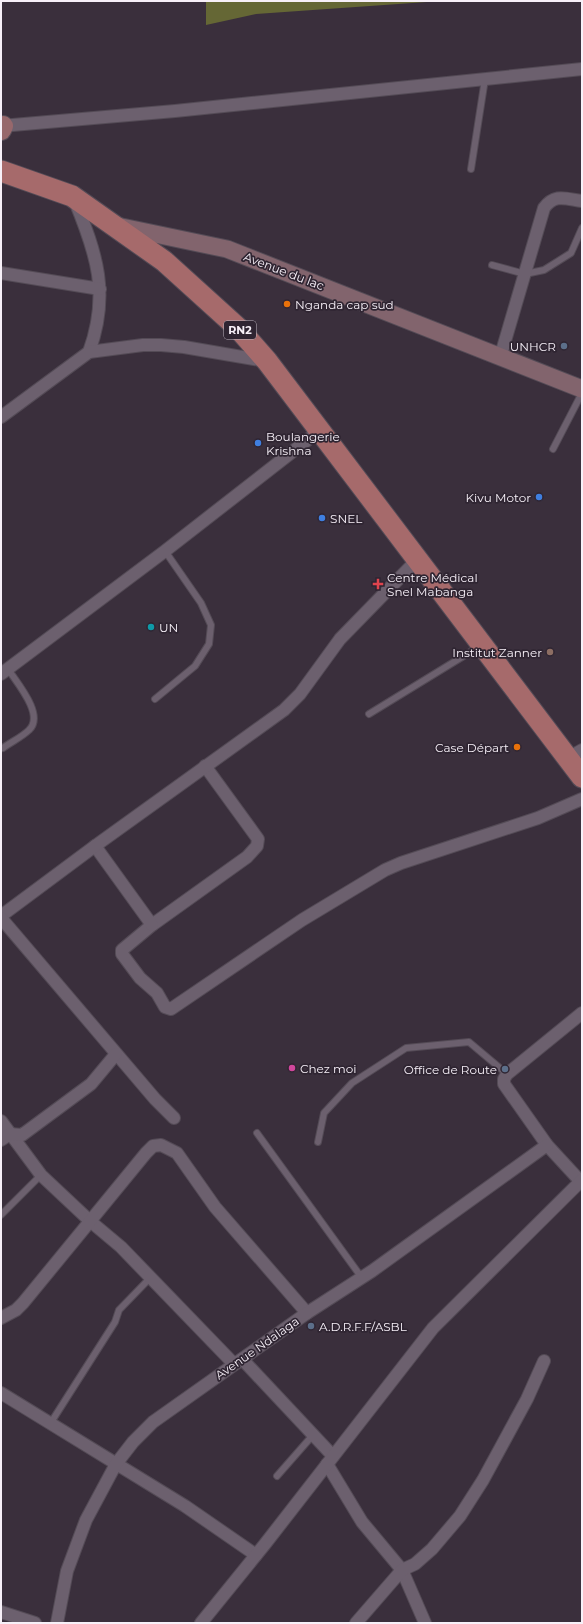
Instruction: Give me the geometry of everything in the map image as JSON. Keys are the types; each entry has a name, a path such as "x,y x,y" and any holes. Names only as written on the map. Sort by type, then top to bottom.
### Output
{"highway":[{"name":"RN2","path":"1,171 72,196 164,261 238,328 267,361 482,645 575,754 582,777"}],"main road":[{"name":"Avenue du lac","path":"114,225 227,249 500,358 582,389"}],"street":[{"path":"2,127 175,111 582,69"},
{"path":"72,196 94,250 100,289 97,329 90,352"},
{"path":"500,358 544,208 549,202 557,197 582,201"},
{"path":"1,273 100,289"},
{"path":"3,414 90,352 143,345 161,345 184,347 267,361"},
{"path":"4,672 165,551 319,431"},
{"path":"174,1118 154,1099 1,917 95,846 284,710 300,694 340,640 417,560"},
{"path":"205,766 258,839 257,846 247,857 152,925 124,947 122,954 140,978 157,993 165,1007 171,1009 302,920 385,870 401,863 538,818 582,799"},
{"path":"95,846 152,925"},
{"path":"201,1623 433,1328 581,1181 547,1145 504,1084 504,1079 507,1074 582,1013"},
{"path":"6,1137 22,1135 92,1084 116,1054"},
{"path":"1,1121 6,1137 41,1174 90,1221 121,1247 312,1435 330,1460 362,1522 402,1570 425,1623"},
{"path":"1,1318 16,1310 23,1303 153,1146 161,1145 177,1153 214,1206 307,1313"},
{"name":"Avenue Ndalaga","path":"57,1623 67,1571 86,1520 116,1464 133,1442 153,1422 307,1313 362,1278 547,1145"},
{"path":"356,1623 402,1570 415,1564 432,1549 460,1516 483,1480 527,1399 544,1361"},
{"path":"1,1393 185,1506 256,1555"},
{"path":"1,1612 35,1623"}],"lane":[{"path":"471,169 485,79"},
{"path":"492,265 525,274 544,270 571,254 582,228"},
{"path":"553,449 582,393"},
{"path":"155,699 195,666 209,644 211,625 201,603 165,551"},
{"path":"369,714 482,645"},
{"path":"3,748 30,729 35,719 32,705 4,672"},
{"path":"318,1142 324,1113 352,1083 406,1048 470,1042 507,1074"},
{"path":"257,1133 362,1278"},
{"path":"1,1215 41,1174"},
{"path":"50,1424 115,1322 119,1310 151,1277"},
{"path":"277,1476 312,1435"}],"green space":[{"path":"206,1 441,1 256,14 206,25"}],"place":[{"name":"Nganda cap sud","path":"287,304"},
{"name":"UNHCR","path":"564,346"},
{"name":"Boulangerie Krishna","path":"258,443"},
{"name":"Kivu Motor","path":"539,497"},
{"name":"SNEL","path":"322,518"},
{"name":"Centre Médical Snel Mabanga","path":"378,584"},
{"name":"UN","path":"151,627"},
{"name":"Institut Zanner","path":"550,652"},
{"name":"Case Départ","path":"517,747"},
{"name":"Chez moi","path":"292,1068"},
{"name":"Office de Route","path":"505,1069"},
{"name":"A.D.R.F.F/ASBL","path":"311,1326"}]}
